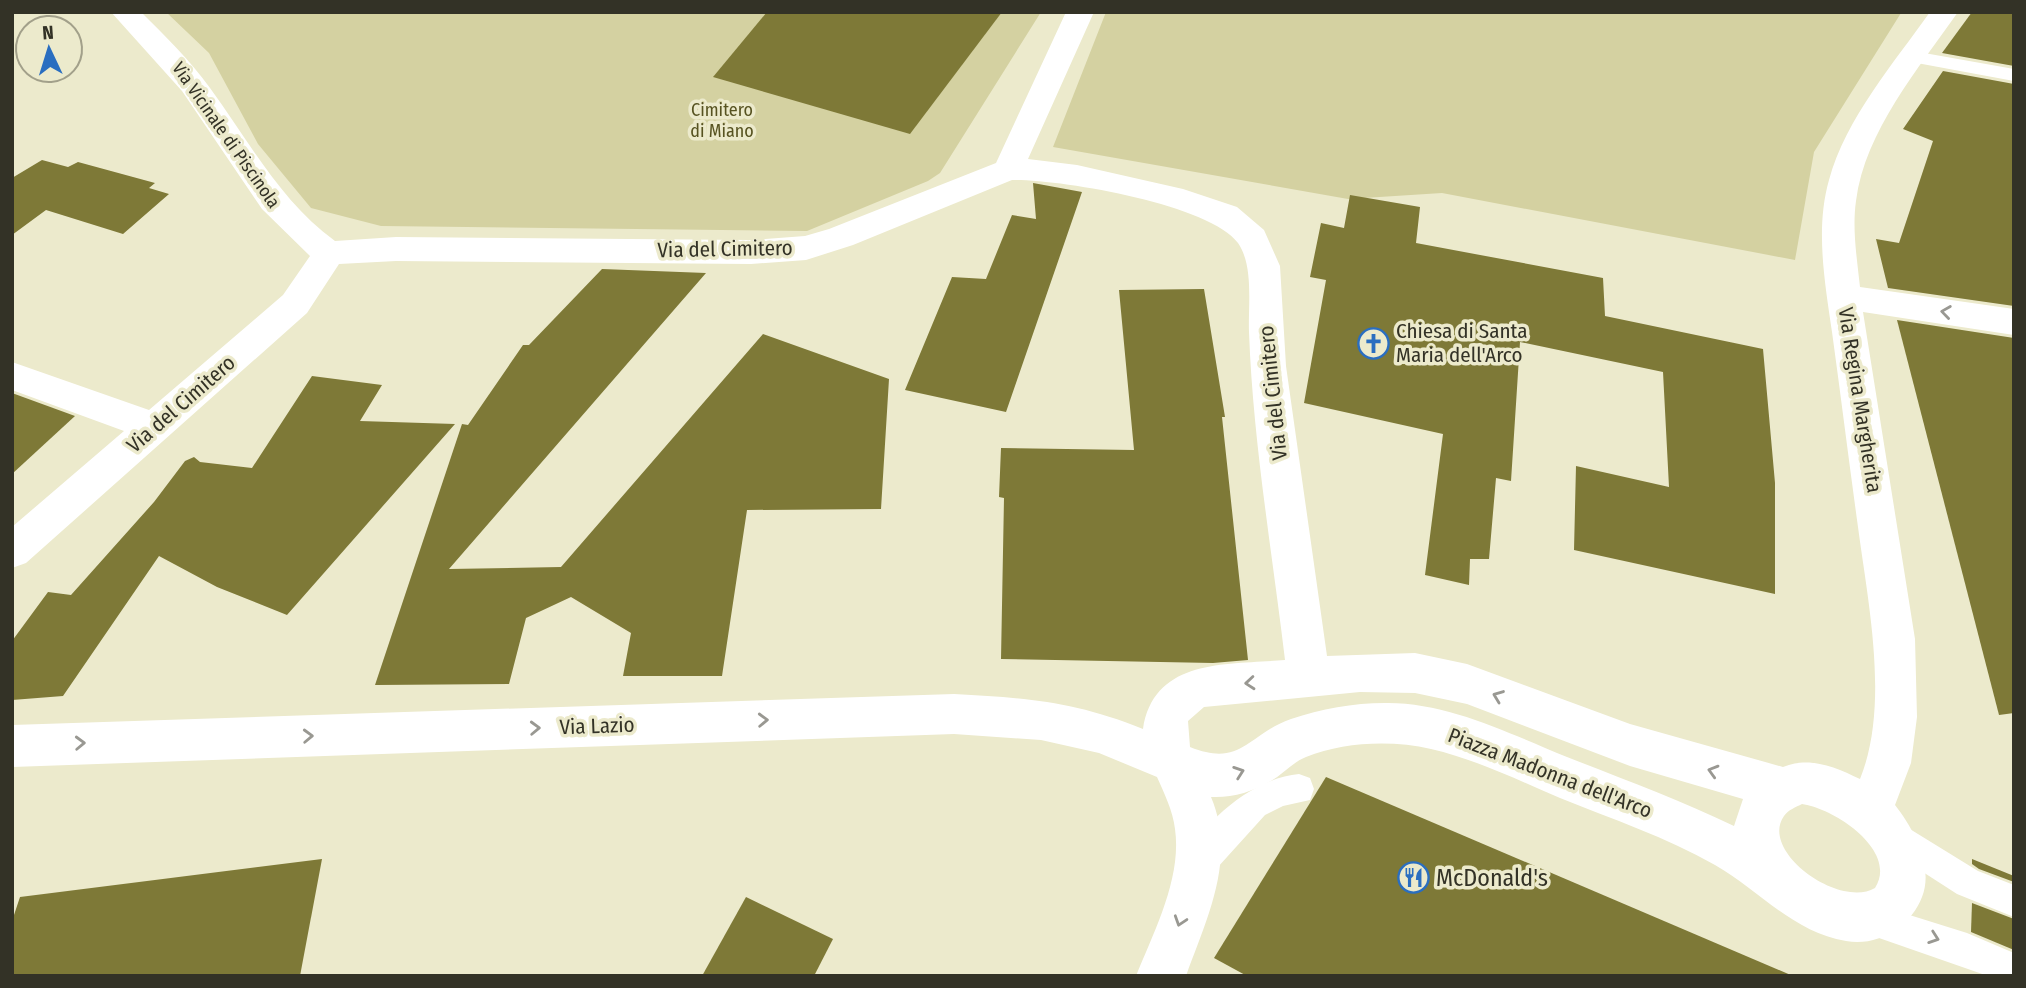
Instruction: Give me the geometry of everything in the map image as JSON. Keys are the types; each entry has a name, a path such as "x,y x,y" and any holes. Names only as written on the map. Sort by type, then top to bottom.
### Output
{"street":[{"name":"Via Vicinale di Piscinola","path":"125,12 171,56 186,75 279,212 305,238 329,253"},
{"path":"1008,170 1080,12"},
{"name":"Via Regina Margherita","path":"1879,821 1895,717 1894,639 1844,297 1839,241 1840,198 1855,151 1944,12"},
{"name":"Via del Cimitero","path":"12,551 295,304 329,253 396,249 751,252 806,247 841,237 1008,170 1040,169 1172,197 1226,215 1252,238 1263,266 1268,366 1309,678"},
{"path":"1844,297 2014,322"},
{"path":"12,376 156,427"},
{"path":"1161,976 1197,867 1198,828 1163,733 1166,710 1178,695 1196,688 1360,672 1415,673 1467,684 1630,745 1779,787 1799,782 1822,784 1879,821 1900,855 1904,877 1899,897 1887,911 1868,918"},
{"name":"Via Lazio","path":"12,746 954,714 1041,719 1101,733 1174,761"},
{"name":"Piazza Madonna dell'Arco","path":"1174,761 1205,775 1231,775 1255,766 1292,740 1342,726 1387,723 1431,728 1484,745 1687,827 1732,849 1778,879"},
{"name":"Piazza Madonna dell'Arco","path":"1779,787 1764,799 1756,816 1757,836 1764,858 1778,879 1798,899 1822,912 1846,919 1868,918"}],"lane":[{"path":"1913,57 2014,75"},
{"path":"1197,867 1260,799 1277,791 1306,793 1290,776 1287,757 1292,740"},
{"path":"1879,821 1968,883 2014,901"},
{"path":"1868,918 1967,950 2014,970"}],"green space":[{"name":"Cimitero di Miano","path":"166,12 1041,12 940,173 928,181 807,231 381,226 311,208 258,144 209,53"},
{"path":"1106,12 1901,13 1814,152 1795,260 1442,193 1348,199 1053,147"}],"building":[{"path":"767,12 1002,12 910,134 713,77"},
{"path":"1972,12 2014,12 2014,66 1942,53"},
{"path":"1943,71 2014,84 2014,306 1888,288 1876,239 1899,243 1933,141 1903,129"},
{"path":"42,160 68,167 78,162 155,183 149,188 169,194 123,234 46,210 12,235 12,178"},
{"path":"1033,183 1082,192 1006,412 905,390 952,277 986,279 1012,215 1036,219"},
{"path":"1350,195 1420,207 1416,243 1603,278 1605,316 1763,349 1775,483 1775,594 1574,550 1576,466 1669,487 1663,372 1520,342 1511,481 1496,478 1489,559 1470,559 1469,585 1425,575 1443,434 1304,403 1326,280 1310,277 1321,223 1344,228"},
{"path":"602,269 706,273 449,569 561,567 763,334 889,379 881,509 747,510 722,676 623,676 631,633 571,597 526,618 509,684 375,685 462,424 468,425 523,345 529,345"},
{"path":"1204,289 1225,417 1222,417 1248,660 1213,663 1001,659 1004,498 999,497 1001,448 1134,450 1119,290"},
{"path":"1897,320 2014,338 2014,713 1999,715"},
{"path":"312,376 382,385 360,421 455,424 287,615 217,587 159,556 63,696 12,700 12,641 48,592 71,595 154,502 185,461 194,457 200,462 252,468"},
{"path":"12,393 75,416 12,474"},
{"name":"McDonald's","path":"1326,777 1793,976 1247,976 1214,958"},
{"path":"322,859 300,976 12,976 12,921 20,897"},
{"path":"1972,859 2014,876 2014,882 1979,869 1972,864"},
{"path":"746,897 833,939 814,976 702,976"},
{"path":"1972,903 2014,919 2014,950 1971,932"}],"place":[{"name":"Chiesa di Santa Maria dell'Arco","path":"1373,343"},
{"name":"McDonald's","path":"1413,878"}]}
